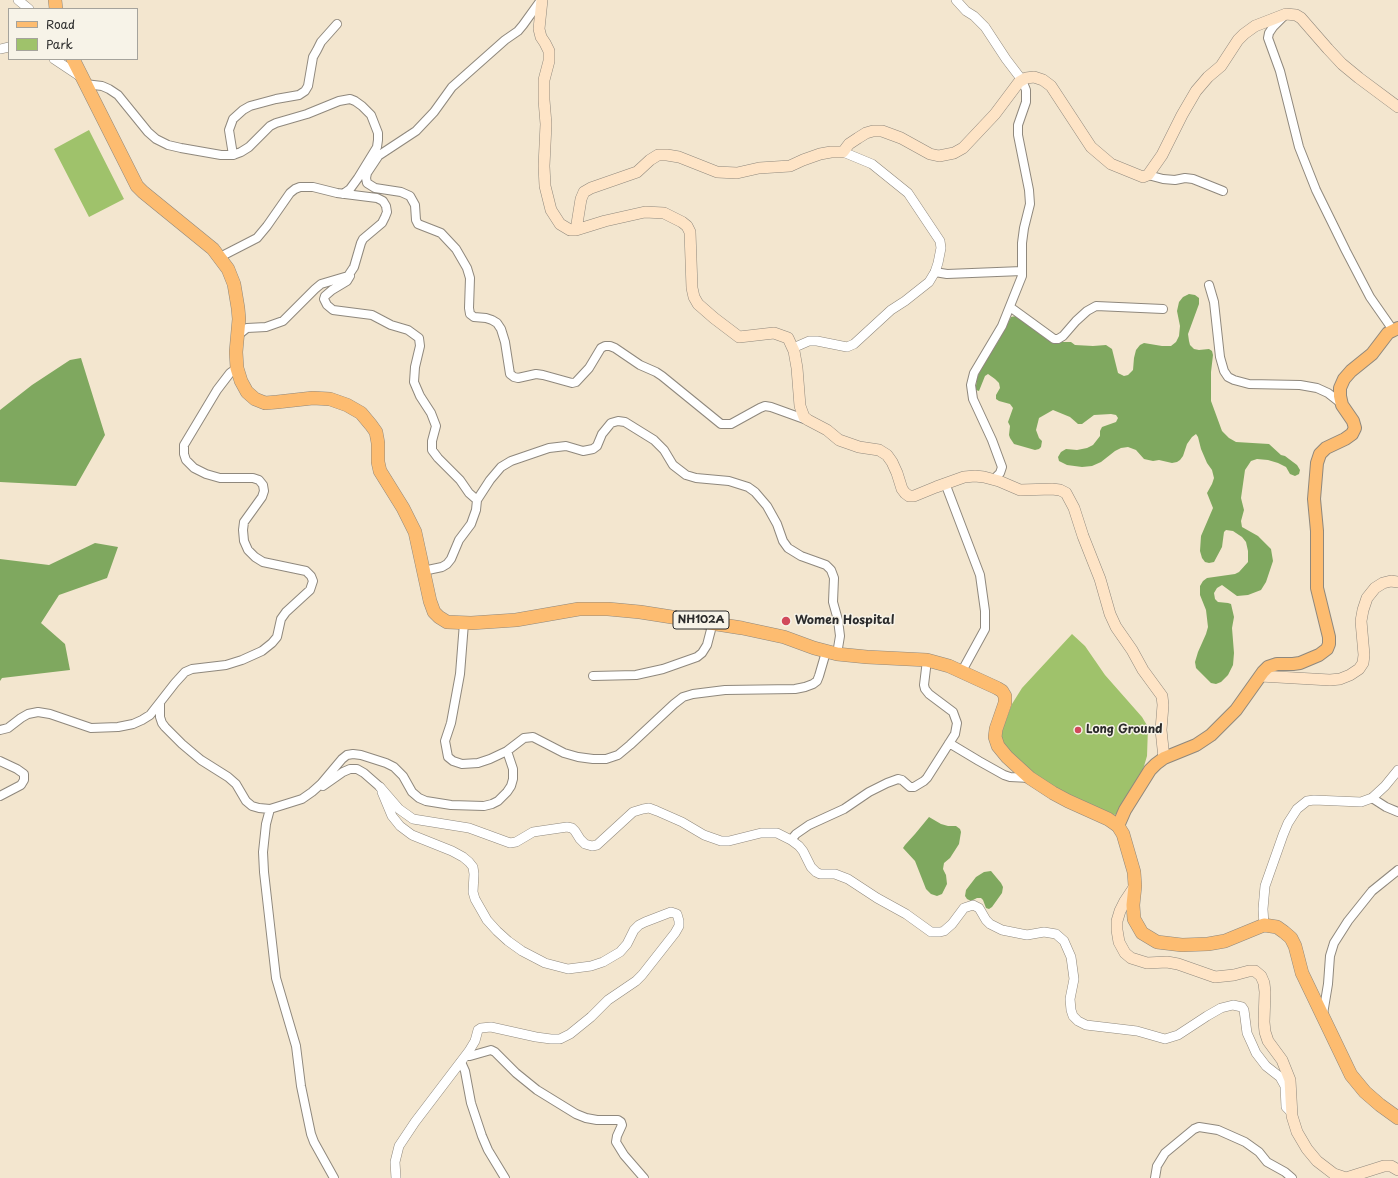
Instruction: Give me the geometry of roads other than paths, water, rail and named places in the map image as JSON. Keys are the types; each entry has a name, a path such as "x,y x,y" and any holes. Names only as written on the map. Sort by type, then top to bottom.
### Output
{"highway":[{"name":"NH102A","path":"73,60 137,186 201,238 220,257 228,269 237,295 239,319 236,352 237,368 241,381 247,392 255,399 266,403 313,398 330,399 347,405 367,418 376,432 380,471 410,520 415,532 430,601 434,612 439,617 447,622 464,623 516,620 566,610 593,608 640,612 714,622 784,637 831,653 867,657 927,660 941,663 962,671 1002,691 1005,696 1005,703 996,729 995,737 998,746 1007,757 1030,778 1053,794 1108,819 1118,826"},
{"path":"1118,826 1123,834 1135,886 1133,905 1134,918 1142,933 1157,942 1182,945 1208,944 1232,938 1264,925 1277,927 1284,932 1291,938 1295,946 1302,973 1346,1067 1356,1082 1380,1105 1398,1118"}],"main road":[{"path":"541,0 541,37 549,51 549,61 544,80 546,124 544,186 555,218 565,228 576,230 605,221 645,212 664,213 674,217 687,226 690,232 690,275 694,297 698,304 739,337 774,333 788,338 793,348 797,368 800,406 804,417 821,426 839,440 848,444 879,450 887,455 895,467 902,489 909,496 914,496 964,477 975,476 984,477 1020,490 1060,490 1066,493 1070,499 1100,579 1110,614 1116,627 1132,650 1143,670 1162,696 1163,705 1161,730 1164,758"},
{"path":"576,230 581,199 584,192 591,188 637,172 658,155 679,157 717,172 727,174 737,173 759,168 790,166 820,154 843,152 849,144 866,133 873,131 882,131 901,138 930,154 939,156 954,153 963,148 979,131 1002,106 1022,80 1034,77 1043,80 1051,86 1091,147 1102,158 1111,164 1143,177 1148,175 1162,155 1196,91 1208,77 1221,66 1238,40 1255,26 1286,14 1296,15 1301,18 1342,64 1398,107"},
{"path":"1118,826 1125,810 1150,770 1164,758 1184,751 1211,735 1236,710 1268,667 1273,665 1300,663 1326,649 1329,644 1329,637 1317,588 1317,531 1314,499 1317,464 1320,454 1326,448 1345,439 1352,434 1355,428 1353,421 1342,405 1340,388 1344,379 1351,371 1372,354 1388,333 1396,329"},
{"path":"1260,676 1330,680 1340,679 1359,669 1363,663 1364,655 1361,621 1362,610 1375,588 1383,583 1391,581 1398,582"},
{"path":"1135,886 1125,901 1117,922 1119,942 1125,953 1131,958 1147,963 1167,962 1178,964 1215,977 1234,975 1249,971 1255,971 1261,976 1264,983 1265,992 1265,1032 1268,1041 1282,1060 1290,1080 1292,1113 1297,1132 1307,1149 1317,1161 1334,1174 1346,1178 1359,1176 1375,1168 1384,1166 1391,1166 1398,1170"}],"street":[{"path":"18,0 28,8"},
{"path":"365,166 416,131 434,112 452,87 524,25 541,0"},
{"path":"956,0 966,11 974,16 985,27 1022,80 1026,90 1026,102 1018,125 1018,135 1029,190 1030,204 1022,244 1022,276 1002,326 974,373 971,385 973,399 992,440 1002,467 1000,473 993,480"},
{"path":"1286,14 1273,27 1268,38 1280,71 1299,147 1316,190 1370,297 1396,329"},
{"path":"233,155 229,130 233,119 250,106 299,95 305,91 308,86 313,57 321,42 337,24"},
{"path":"55,60 84,81 102,86 118,95 148,132 156,139 168,145 221,155 233,155 241,152 249,147 270,126 276,123 307,114 339,101 350,99 362,106 371,114 378,132 377,147 358,178 350,189 343,194"},
{"path":"793,348 809,341 847,346 854,344 891,310 929,282 935,272 941,248 940,241 908,193 872,164 843,152"},
{"path":"379,155 367,173 367,183 375,188 401,192 410,196 415,205 416,220 418,224 441,233 456,249 467,268 470,278 470,314 474,317 486,318 497,323 501,329 505,342 510,374 514,377 518,378 536,374 572,383 576,382 589,368 601,348 610,346 640,366 662,376 722,424 731,424 766,406 808,420"},
{"path":"1148,175 1174,180 1184,178 1193,179 1223,191"},
{"path":"358,178 359,185 366,196"},
{"path":"220,257 257,238 268,226 286,199 295,189 300,187 366,196 377,198 383,202 386,206 387,212 382,223 363,239 352,272 347,281 325,296 324,299 327,305 333,310 372,315 391,325 408,330 418,338 420,346 414,367 414,382 420,396 431,413 436,426 432,441 432,450 460,480 469,493 477,500"},
{"path":"935,272 960,274 1022,271"},
{"path":"237,336 247,328 266,328 283,321 322,284 344,278 352,272"},
{"path":"1209,285 1214,302 1220,357 1224,371 1228,376 1234,380 1249,384 1300,384 1317,388 1328,393 1342,405"},
{"path":"1010,307 1054,340 1063,336 1076,321 1087,311 1096,306 1163,309"},
{"path":"0,730 8,728 28,714 38,712 50,714 91,728 118,727 133,724 142,720 150,715 185,672 192,669 226,665 262,651 277,637 281,619 286,612 310,590 313,581 311,576 306,571 263,562 248,550 244,541 242,530 244,522 264,491 263,485 259,480 253,478 220,478 206,474 194,468 186,460 184,454 184,445 217,390 230,373 237,368"},
{"path":"423,571 442,567 451,559 459,540 471,524 476,510 477,500 494,473 511,460 559,446 571,446 583,451 594,449 597,446 602,434 611,423 618,421 625,422 654,440 664,450 673,465 686,475 696,478 729,481 740,484 752,489 762,498 783,541 788,548 801,556 826,565 831,570 834,578 833,602 838,620 840,636 817,681 813,684 795,689 725,690 693,694 683,697 618,755 606,759 578,757 564,753 533,737 524,738 498,756 478,762 462,764 453,761 448,757 446,741 451,724 460,674 464,623"},
{"path":"946,483 980,575 985,611 985,629 962,671"},
{"path":"593,676 636,675 663,669 697,657 702,653 707,645 714,622"},
{"path":"791,840 796,834 809,825 844,809 869,792 887,783 898,779 914,787 927,778 950,743 957,728 955,715 949,708 929,694 925,689 924,685 927,660"},
{"path":"160,703 162,723 182,744 201,760 228,777 236,784 246,801 252,806 270,809 302,799 350,769 357,769 380,787 399,809 414,819 469,828 510,843 516,842 533,832 567,827 572,828 585,844 592,846 597,845 633,812 649,808 675,819 704,835 725,842 768,832 777,833 791,840 804,851 811,867 816,872 820,874 835,874 848,879 877,898 906,914 931,932 944,931 964,908 973,905 979,908 990,924 1002,930 1027,935 1044,932 1056,934 1064,941 1070,957 1074,979 1070,999 1071,1010 1073,1016 1078,1020 1086,1025 1132,1030 1165,1039 1178,1035 1221,1008 1233,1005 1242,1007 1245,1015 1247,1033 1256,1053 1266,1066 1280,1077 1285,1086 1286,1107 1292,1113"},
{"path":"950,743 979,762 1004,775 1010,777 1030,778"},
{"path":"302,799 321,784 342,759 347,755 353,754 361,755 394,767 403,776 412,792 419,798 426,801 451,805 484,806 492,804 502,797 511,786 513,779 512,769 507,751"},
{"path":"0,761 24,774 24,780 21,785 0,796"},
{"path":"1264,925 1263,909 1265,886 1286,829 1297,809 1307,802 1314,800 1361,802 1372,798 1385,786 1398,770"},
{"path":"380,787 384,800 392,816 400,826 412,835 452,851 469,862 473,868 474,874 474,899 487,920 508,941 522,951 545,963 568,969 591,966 603,962 624,948 634,930 639,925 671,912 677,914 679,918 679,926 675,933 642,975 636,981 608,1000 591,1017 570,1034 560,1039 551,1039 528,1036 491,1027 481,1028 478,1030 473,1046 399,1146 395,1162 396,1178"},
{"path":"1372,798 1386,807 1398,812"},
{"path":"270,809 266,824 264,859 276,978 296,1046 301,1086 311,1134 334,1178"},
{"path":"1322,1016 1328,984 1330,956 1334,943 1348,921 1372,891 1398,870"},
{"path":"464,1058 491,1050 499,1055 516,1073 537,1090 576,1114 597,1120 618,1120 622,1125 616,1142 624,1156 644,1178"},
{"path":"464,1058 470,1103 488,1150 505,1178"},
{"path":"1154,1178 1157,1166 1165,1153 1194,1129 1199,1127 1218,1130 1245,1142 1259,1152 1267,1162 1285,1172 1292,1178"}],"place":[{"name":"Women Hospital","path":"786,621"},
{"name":"Long Ground","path":"1078,730"}]}
